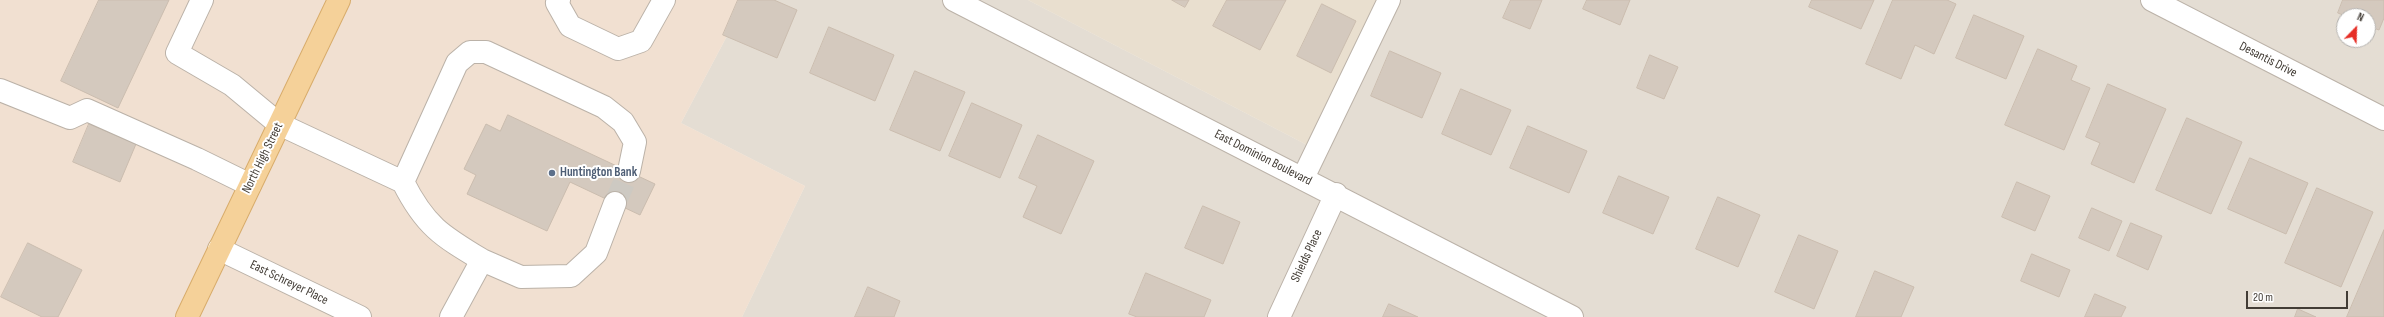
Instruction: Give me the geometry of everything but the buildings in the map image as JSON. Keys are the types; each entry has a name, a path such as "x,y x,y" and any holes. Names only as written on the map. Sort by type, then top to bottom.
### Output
{"main road":[{"name":"North High Street","path":"187,317 339,0"}],"street":[{"path":"202,0 177,53 232,85 279,124 403,182 416,208 442,236 482,260 521,277 571,276 596,253 615,203"},
{"path":"559,0 558,4 570,26 618,49 641,41 664,0"},
{"name":"East Dominion Boulevard","path":"954,0 1336,194 1572,317"},
{"path":"1303,178 1389,0"},
{"name":"Desantis Drive","path":"2152,0 2384,119"},
{"path":"403,182 457,63 470,52 486,52 604,107 623,122 635,142 629,171"},
{"path":"0,90 70,118 87,110 197,159 250,185"},
{"name":"Shields Place","path":"1279,317 1336,194"},
{"name":"East Schreyer Place","path":"219,249 360,317"},
{"path":"451,317 482,260"}],"shaded area":[{"path":"0,0 746,0 681,123 805,186 742,317 0,317"},
{"path":"746,0 1028,0 1311,147 1381,0 2384,0 2384,317 742,317 805,186 681,123"},
{"path":"1028,0 1381,0 1311,147"}],"tunnel":[{"path":"615,203 629,171"}],"place":[{"name":"Huntington Bank","path":"552,173"}]}
